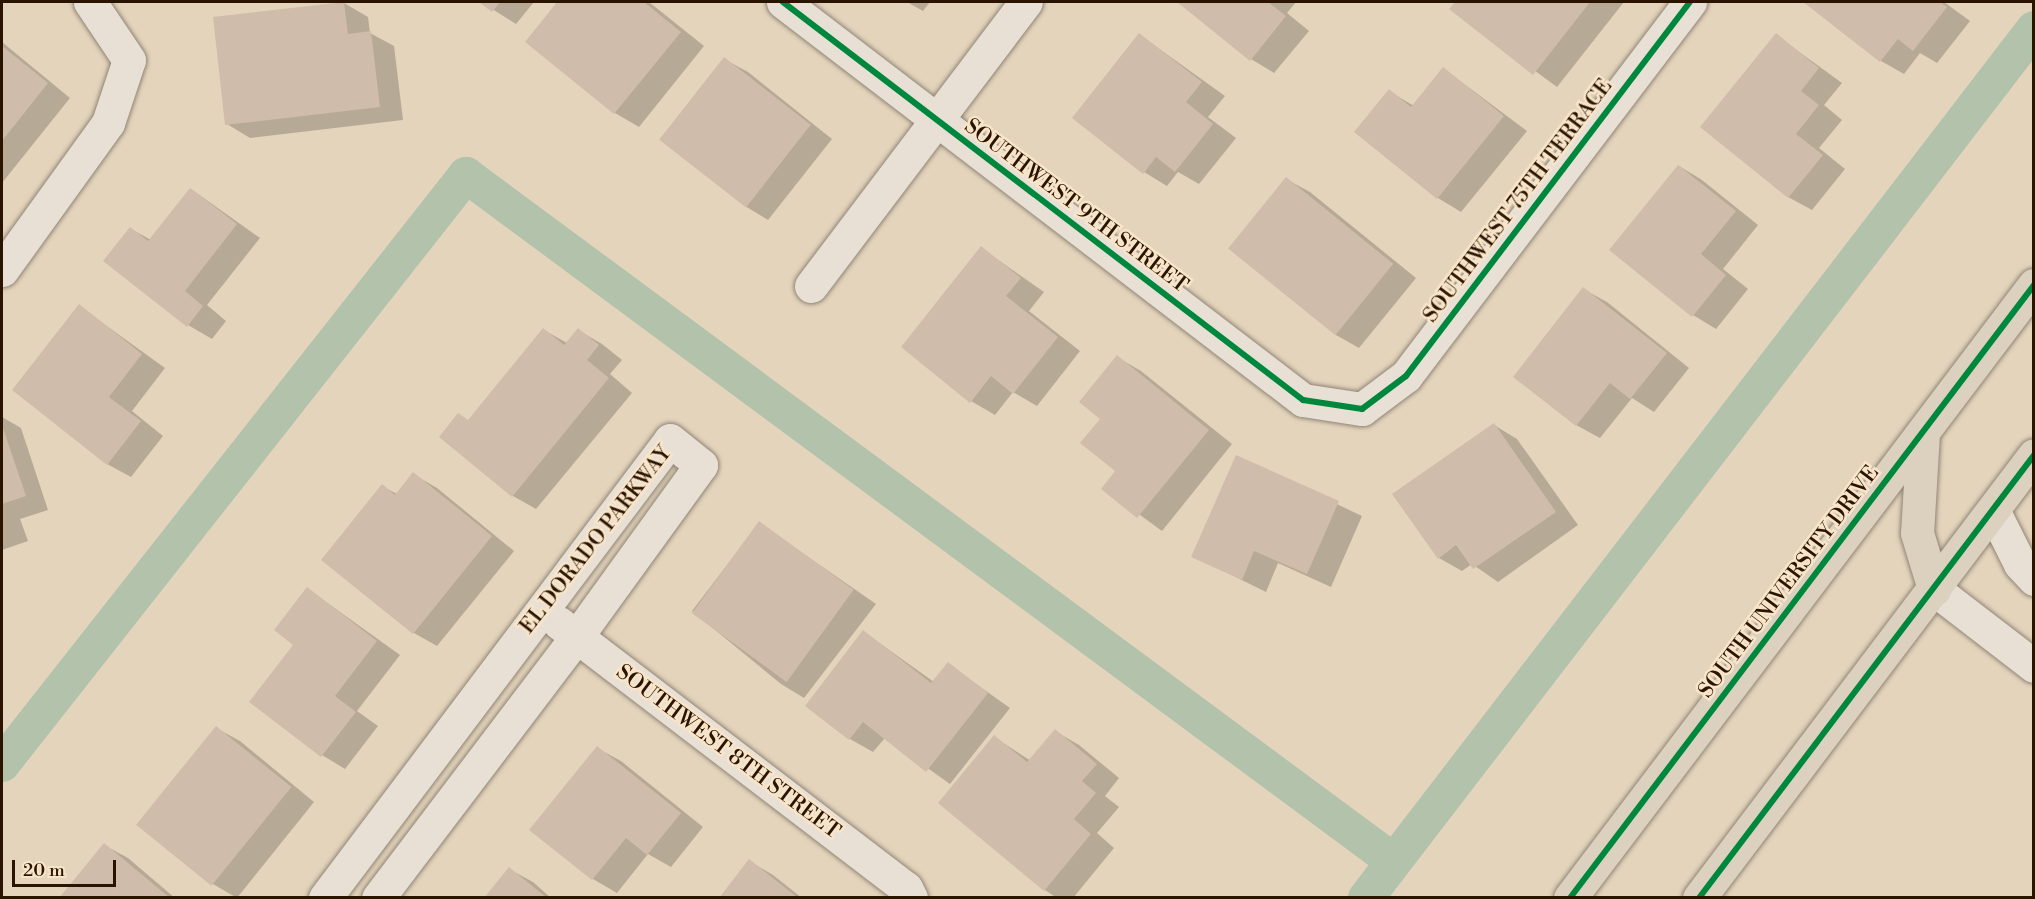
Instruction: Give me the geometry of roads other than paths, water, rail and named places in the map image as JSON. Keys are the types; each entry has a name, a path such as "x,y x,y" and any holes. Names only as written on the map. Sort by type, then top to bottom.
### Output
{"main road":[{"name":"SOUTH UNIVERSITY DRIVE","path":"1570,897 2034,285"},
{"path":"1923,433 1917,532 1934,589"},
{"path":"1699,897 2034,454"}],"street":[{"path":"2,270 108,123 129,60 90,2"},
{"name":"SOUTHWEST 9TH STREET","path":"783,2 1303,399 1362,409"},
{"path":"811,286 1026,2"},
{"name":"SOUTHWEST 75TH TERRACE","path":"1362,409 1406,376 1690,2"},
{"name":"EL DORADO PARKWAY","path":"325,897 670,440 701,465 577,636 378,897"},
{"path":"1993,510 2020,564 2034,579"},
{"path":"1934,589 2034,666"},
{"name":"SOUTHWEST 8TH STREET","path":"541,610 906,888 911,897"}],"waterway":[{"path":"1366,898 2034,29"},
{"path":"2,764 466,175 1393,861"}]}
